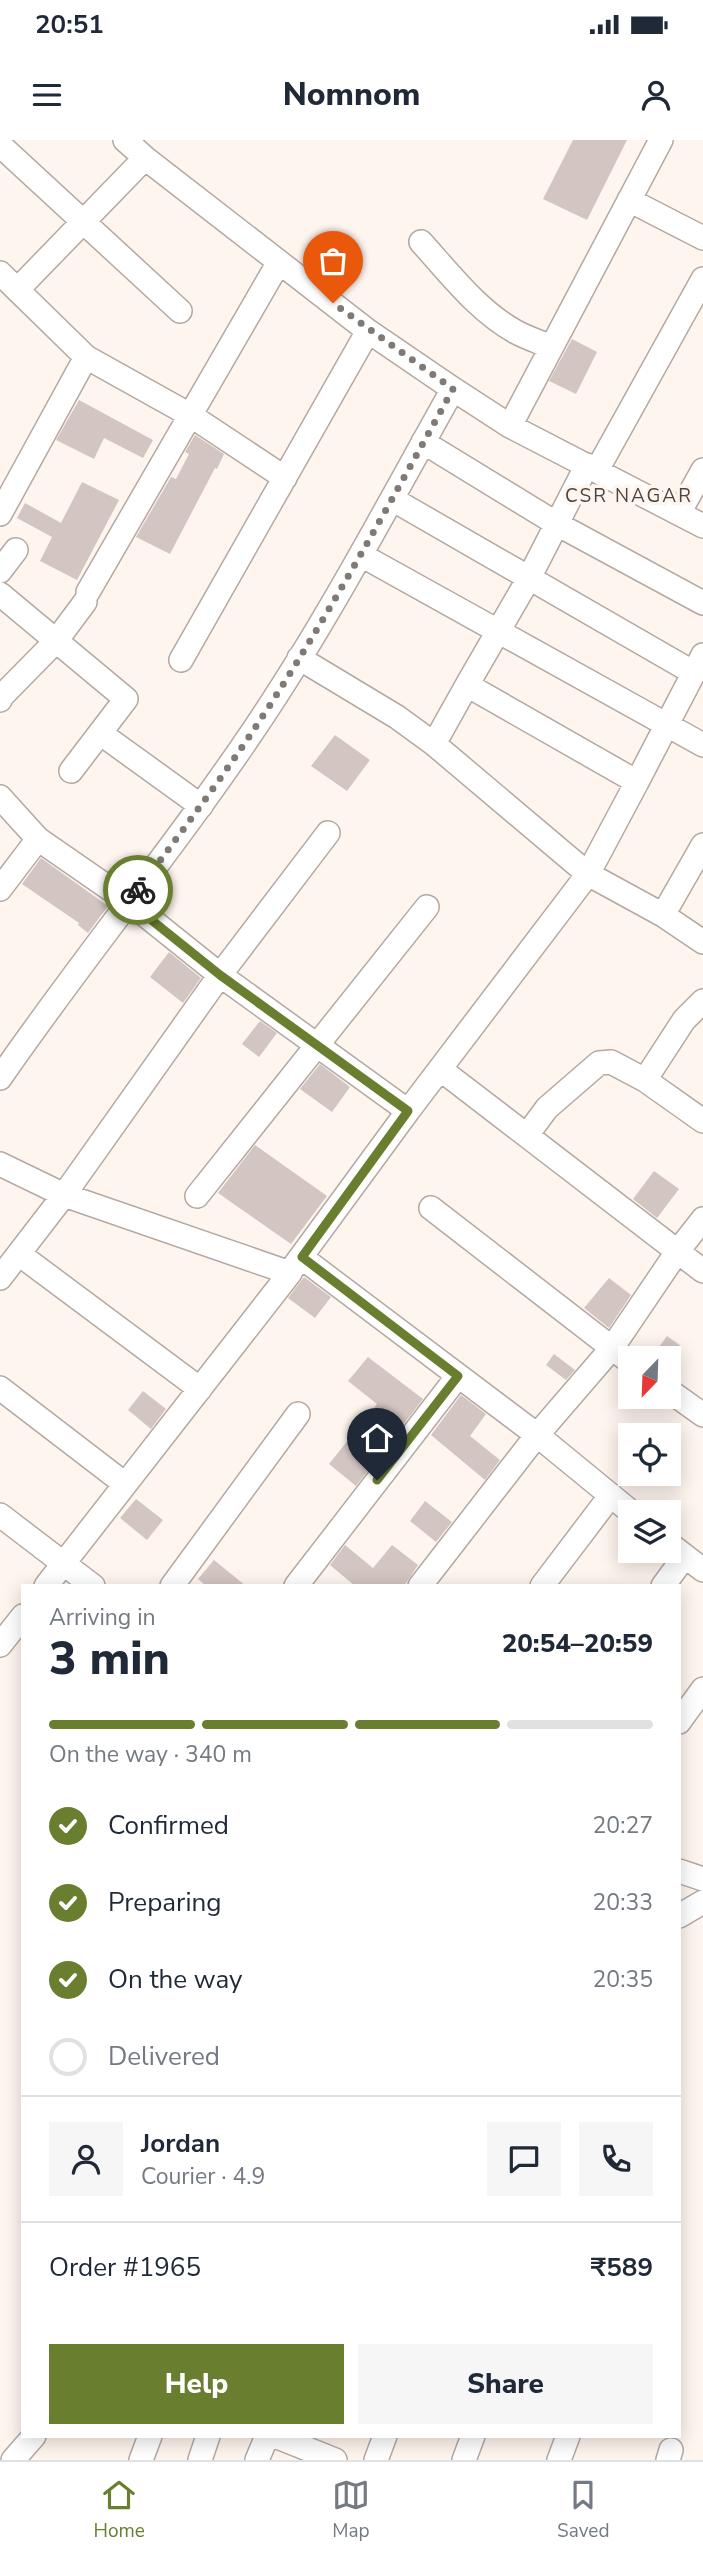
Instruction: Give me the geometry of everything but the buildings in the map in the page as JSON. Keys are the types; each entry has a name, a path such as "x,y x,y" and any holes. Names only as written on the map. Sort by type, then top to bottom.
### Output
{"street":[{"path":"125,140 368,331 453,389 510,426 703,526"},
{"path":"510,426 661,140"},
{"path":"0,145 180,311"},
{"path":"18,289 145,158"},
{"path":"629,200 703,238"},
{"path":"421,242 463,289 491,315 516,332 551,347"},
{"path":"0,700 56,641 87,597 279,262"},
{"path":"0,273 86,357 190,415 285,478"},
{"path":"434,744 558,524 703,279"},
{"path":"181,660 368,331"},
{"path":"3,498 86,357"},
{"path":"0,1078 40,1020 201,806 299,658 361,555 453,389"},
{"path":"423,442 558,524 703,603"},
{"path":"679,513 703,470"},
{"path":"48,1584 296,1265 408,1111 588,874 698,664 529,578 392,499"},
{"path":"0,571 16,551"},
{"path":"361,555 703,745"},
{"path":"0,594 126,699 71,771"},
{"path":"299,658 397,717 434,744 588,874 663,915 703,942"},
{"path":"467,684 637,782"},
{"path":"100,733 201,806"},
{"path":"0,797 37,839 129,902 220,975 408,1111"},
{"path":"0,1278 64,1195 220,975 328,833"},
{"path":"0,889 37,839"},
{"path":"663,915 703,845"},
{"path":"197,1196 427,907"},
{"path":"645,1080 684,1020 703,1001"},
{"path":"527,1135 547,1108 599,1063 611,1062 645,1080 703,1121"},
{"path":"440,1069 703,1271"},
{"path":"0,1164 64,1195 296,1265 458,1376 537,1435 618,1501"},
{"path":"431,1208 618,1353"},
{"path":"626,1346 677,1252 703,1219"},
{"path":"19,1254 200,1389"},
{"path":"422,1584 537,1435 618,1358"},
{"path":"298,1584 458,1376"},
{"path":"0,1388 125,1484"},
{"path":"681,1399 703,1415"},
{"path":"173,1584 298,1414"},
{"path":"544,1584 611,1495"},
{"path":"0,1515 90,1584"},
{"path":"664,1584 685,1556"},
{"path":"0,1645 21,1619"},
{"path":"681,1719 703,1689"},
{"path":"681,1872 703,1879"},
{"path":"681,1915 703,1902"},
{"path":"13,2460 32,2438"},
{"path":"141,2460 149,2438"},
{"path":"200,2460 207,2438"},
{"path":"257,2460 266,2438"},
{"path":"281,2438 322,2452"},
{"path":"376,2460 383,2438"},
{"path":"464,2460 472,2438"},
{"path":"559,2460 567,2438"}],"way so far":[{"path":"138,890 201,806 275,696 361,555 453,389 368,331 333,303"}],"district":[{"name":"CSR NAGAR","path":"629,495"}],"route":[{"path":"138,890 129,902 220,975 408,1111 302,1257 458,1376 377,1480"}]}
